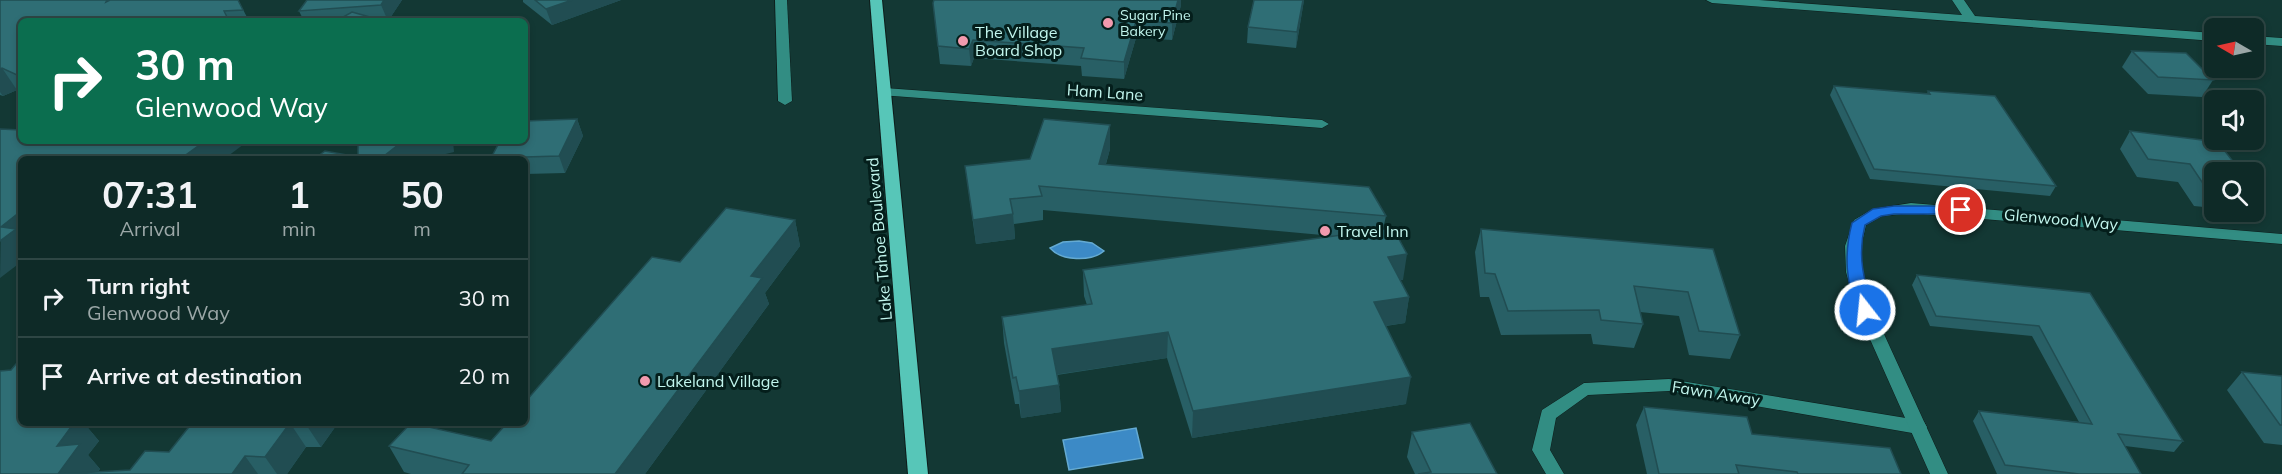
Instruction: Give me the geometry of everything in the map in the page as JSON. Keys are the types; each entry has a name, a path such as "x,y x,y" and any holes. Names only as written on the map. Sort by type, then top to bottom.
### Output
{"highway":[{"name":"Lake Tahoe Boulevard","path":"876,0 918,474"}],"street":[{"path":"780,0 785,101"},
{"path":"1712,0 2204,36"},
{"path":"1958,0 1971,19"},
{"path":"2264,41 2282,42"},
{"name":"Ham Lane","path":"885,92 1322,124"},
{"name":"Glenwood Way","path":"1939,474 1865,310 1854,272 1853,246 1859,223 1878,212 1911,208 1961,210 2282,239"},
{"name":"Fawn Away","path":"1555,474 1541,450 1548,415 1584,389 1669,384 1918,427"}],"water":[{"path":"1063,242 1092,243 1104,251 1092,257 1068,258 1050,248"},
{"path":"1136,428 1143,458 1069,470 1063,440"}],"building":[{"path":"0,0 107,0 106,2 110,0 238,0 243,10 224,11 228,18 18,18 18,74 0,69"},
{"path":"307,0 384,0 381,5 299,11"},
{"path":"535,0 572,0 546,9"},
{"path":"934,0 1178,0 1172,23 1136,21 1124,62 1081,58 1084,48 973,40 969,49 938,46"},
{"path":"1254,0 1303,0 1297,32 1248,27"},
{"path":"352,12 373,18 341,18"},
{"path":"2132,51 2186,53 2204,71 2204,78 2213,80 2158,77"},
{"path":"1834,86 1930,94 1928,91 1995,96 2056,186 1874,169"},
{"path":"577,119 559,156 492,156 498,144 528,144 528,121"},
{"path":"1044,119 1110,125 1099,164 1369,187 1386,216 1039,186 1042,196 1010,199 1013,214 973,220 965,166 1030,159"},
{"path":"0,129 18,130 18,144 201,144 184,156 18,156 18,213 1,227 16,229 0,241"},
{"path":"2130,131 2204,140 2204,150 2224,150 2233,162 2204,162 2204,185 2190,164 2148,159"},
{"path":"358,144 399,144 384,156 358,156"},
{"path":"325,151 352,156 318,156"},
{"name":"Lakeland Village","path":"726,208 795,220 751,276 762,278 615,474 462,474 469,465 389,446 408,426 424,426 491,441 504,426 528,426 528,399 652,257 680,262"},
{"path":"1393,228 1407,254 1388,257 1409,297 1374,302 1411,377 1193,411 1168,332 1052,349 1059,385 1019,391 1016,377 1013,378 1002,317 1092,304 1083,270"},
{"path":"1481,229 1713,249 1740,335 1699,331 1688,292 1634,286 1643,324 1601,320 1599,310 1508,311 1495,274 1485,273"},
{"path":"1917,275 2090,293 2183,441 2118,434 2141,474 2079,474 2005,465 1979,411 2092,424 2039,326 1936,316"},
{"path":"18,362 18,426 72,426 57,446 80,444 58,474 0,474 0,371 11,370"},
{"path":"2242,372 2282,376 2282,425 2280,425"},
{"path":"1644,407 1747,417 1752,434 1890,448 1901,474 1798,474 1797,472 1736,465 1739,474 1659,474"},
{"path":"1470,423 1497,474 1418,474 1431,472 1412,432"},
{"path":"190,426 288,426 265,457 245,456 232,474 60,474 130,470 145,451 169,452"}],"place":[{"name":"Sugar Pine Bakery","path":"1108,23"},
{"name":"The Village Board Shop","path":"963,41"},
{"name":"Travel Inn","path":"1325,231"},
{"name":"Lakeland Village","path":"645,381"}],"route":[{"path":"1865,310 1854,272 1853,246 1859,223 1878,212 1911,208 1961,210"}]}
